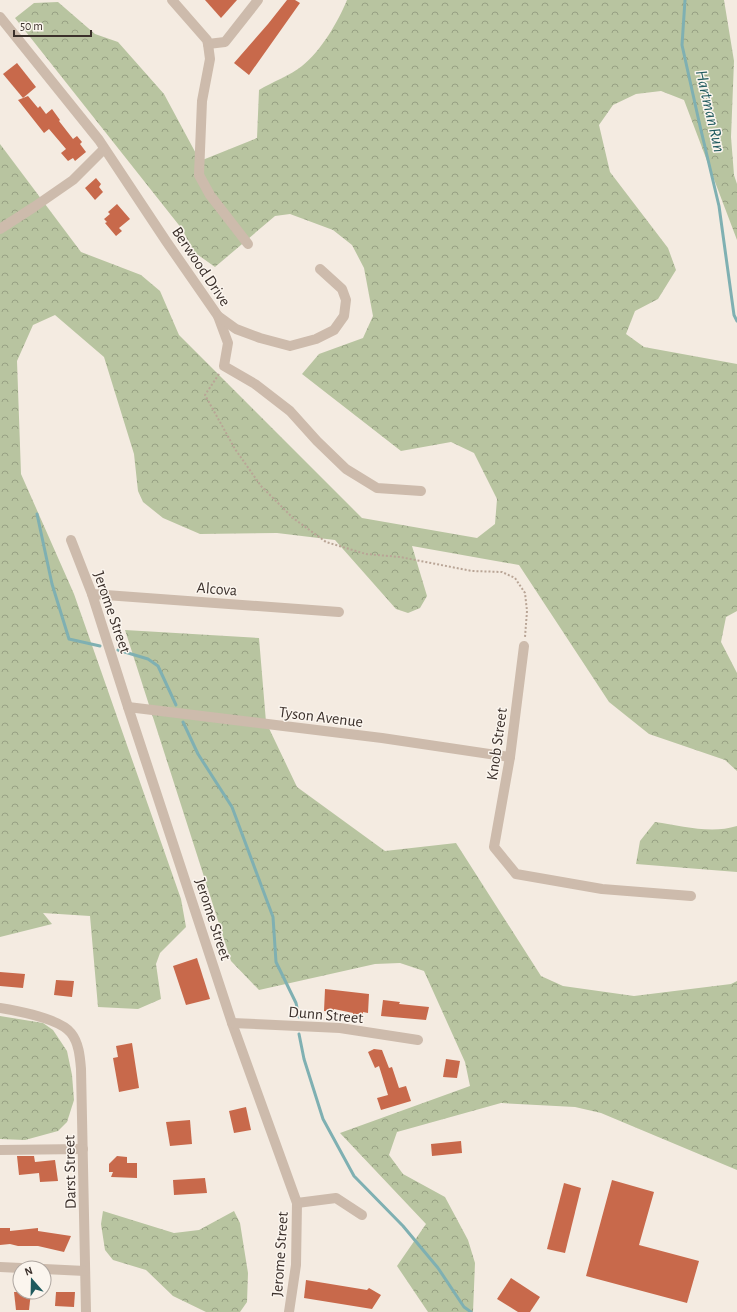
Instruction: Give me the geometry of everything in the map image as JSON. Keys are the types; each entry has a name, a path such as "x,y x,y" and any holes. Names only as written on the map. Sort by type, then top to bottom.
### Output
{"street":[{"path":"172,0 207,40 208,44 210,59 202,101 199,174 210,195 248,244"},
{"path":"208,44 225,42 258,0"},
{"name":"Berwood Drive","path":"0,17 47,74 104,149 218,316 228,342 224,366"},
{"path":"0,229 73,180 104,149"},
{"path":"218,316 236,329 260,338 290,346 316,339 334,330 344,316 346,300 342,289 320,269"},
{"path":"224,366 255,384 290,411 317,441 346,469 377,488 421,491"},
{"name":"Jerome Street","path":"71,540 92,594 232,1023 297,1203 296,1265 289,1312"},
{"name":"Alcova","path":"92,594 339,612"},
{"name":"Knob Street","path":"524,646 510,757 494,847 516,874 602,889 691,896"},
{"name":"Tyson Avenue","path":"128,707 382,738 510,757"},
{"name":"Darst Street","path":"0,1008 62,1025 72,1034 79,1050 81,1069 86,1312"},
{"name":"Dunn Street","path":"232,1023 340,1028 418,1040"},
{"path":"0,1150 83,1149"},
{"path":"297,1203 336,1198 362,1214"},
{"path":"0,1267 12,1268"},
{"path":"52,1269 85,1271"}],"path":[{"path":"224,366 205,395 235,449 261,486 293,518 326,542 366,554 400,557 472,571 502,572 515,578 525,594 527,610 524,646"}],"green space":[{"path":"347,0 724,0 734,61 731,137 734,175 737,184 737,240 684,100 661,91 636,94 613,105 599,125 610,172 668,248 676,270 658,299 635,311 626,334 644,347 737,364 737,611 726,617 721,642 737,673 737,771 725,760 649,734 609,702 519,565 412,546 427,596 420,608 408,613 396,609 335,540 277,533 200,534 163,518 143,502 138,491 134,454 104,357 55,315 33,325 17,361 21,474 74,594 181,899 186,927 160,953 156,964 161,999 138,1009 98,1007 90,916 43,913 52,924 0,937 0,144 81,252 141,275 160,291 179,335 362,518 477,538 495,524 497,499 474,453 451,442 401,451 302,374 319,354 363,338 373,316 364,268 352,245 333,230 290,214 275,216 215,267 194,252 182,229 15,18 34,3 58,2 95,34 118,42 164,94 200,161 257,138 259,90 302,66 309,60 328,36"},
{"path":"125,630 259,638 266,722 297,787 385,851 456,843 541,976 563,986 634,996 731,984 737,981 737,1170 601,1113 575,1107 501,1103 397,1132 389,1155 403,1174 445,1197 468,1240 475,1263 473,1312 428,1312 397,1266 426,1224 340,1133 470,1086 465,1062 424,971 400,963 375,964 259,990 231,961"},
{"path":"655,822 707,829 737,826 737,872 636,864 640,841"},
{"path":"0,1016 43,1023 53,1030 67,1051 72,1075 74,1100 67,1122 58,1131 25,1140 0,1139"},
{"path":"103,1211 174,1233 199,1230 234,1211 240,1223 248,1273 247,1302 240,1312 206,1312 173,1296 146,1270 113,1260 105,1250 101,1224"}],"building":[{"path":"205,0 237,0 221,18"},
{"path":"287,0 295,0 300,3 249,75 234,63"},
{"path":"17,63 36,87 23,98 3,74"},
{"path":"28,96 38,108 40,106 46,114 52,109 73,139 77,136 82,142 80,144 86,152 75,161 73,158 68,161 61,153 66,149 49,129 44,133 18,100"},
{"path":"96,178 101,184 99,187 103,192 95,200 85,188"},
{"path":"117,204 130,219 119,228 122,231 116,236 105,223 107,222 104,219 110,214 108,212"},
{"path":"197,958 210,999 186,1005 173,966"},
{"path":"0,972 25,974 23,988 0,986"},
{"path":"56,980 74,981 72,997 54,995"},
{"path":"325,989 369,994 368,1013 363,1012 363,1014 353,1014 334,1009 334,1012 324,1011"},
{"path":"383,1000 400,1002 399,1004 429,1007 426,1020 381,1016"},
{"path":"132,1043 139,1088 119,1092 113,1058 118,1057 116,1046"},
{"path":"374,1049 382,1050 389,1068 392,1067 399,1088 406,1086 411,1101 381,1110 377,1098 388,1095 379,1066 375,1068 368,1052"},
{"path":"446,1059 460,1061 457,1078 443,1077"},
{"path":"246,1107 251,1130 234,1133 229,1111"},
{"path":"190,1120 192,1144 170,1146 166,1122"},
{"path":"461,1141 462,1153 432,1156 431,1144"},
{"path":"17,1156 34,1156 35,1162 55,1160 58,1181 40,1182 39,1173 19,1175"},
{"path":"117,1156 127,1157 127,1163 137,1163 137,1178 111,1177 113,1172 109,1172 109,1164"},
{"path":"205,1178 207,1193 174,1195 173,1180"},
{"path":"612,1180 654,1192 639,1245 699,1261 687,1303 586,1276"},
{"path":"564,1183 581,1188 565,1253 547,1249"},
{"path":"0,1228 10,1228 10,1231 38,1228 38,1231 71,1236 64,1252 38,1246 18,1246 10,1244 0,1245"},
{"path":"511,1278 540,1297 530,1312 518,1312 497,1299"},
{"path":"306,1280 367,1290 369,1288 381,1295 372,1309 304,1298"},
{"path":"56,1292 75,1292 74,1307 55,1306"},
{"path":"15,1300 30,1300 29,1310 16,1310"}],"waterway":[{"name":"Hartman Run","path":"685,0 682,45 719,206 734,315 737,321"},
{"path":"37,514 52,584 69,639 100,646"},
{"path":"118,650 148,659 158,666 176,705"},
{"path":"183,722 198,754 232,807 273,917 276,962 296,1003 299,1017"},
{"path":"299,1034 304,1059 323,1119 354,1176 403,1226 438,1268 464,1307 471,1312"}]}
